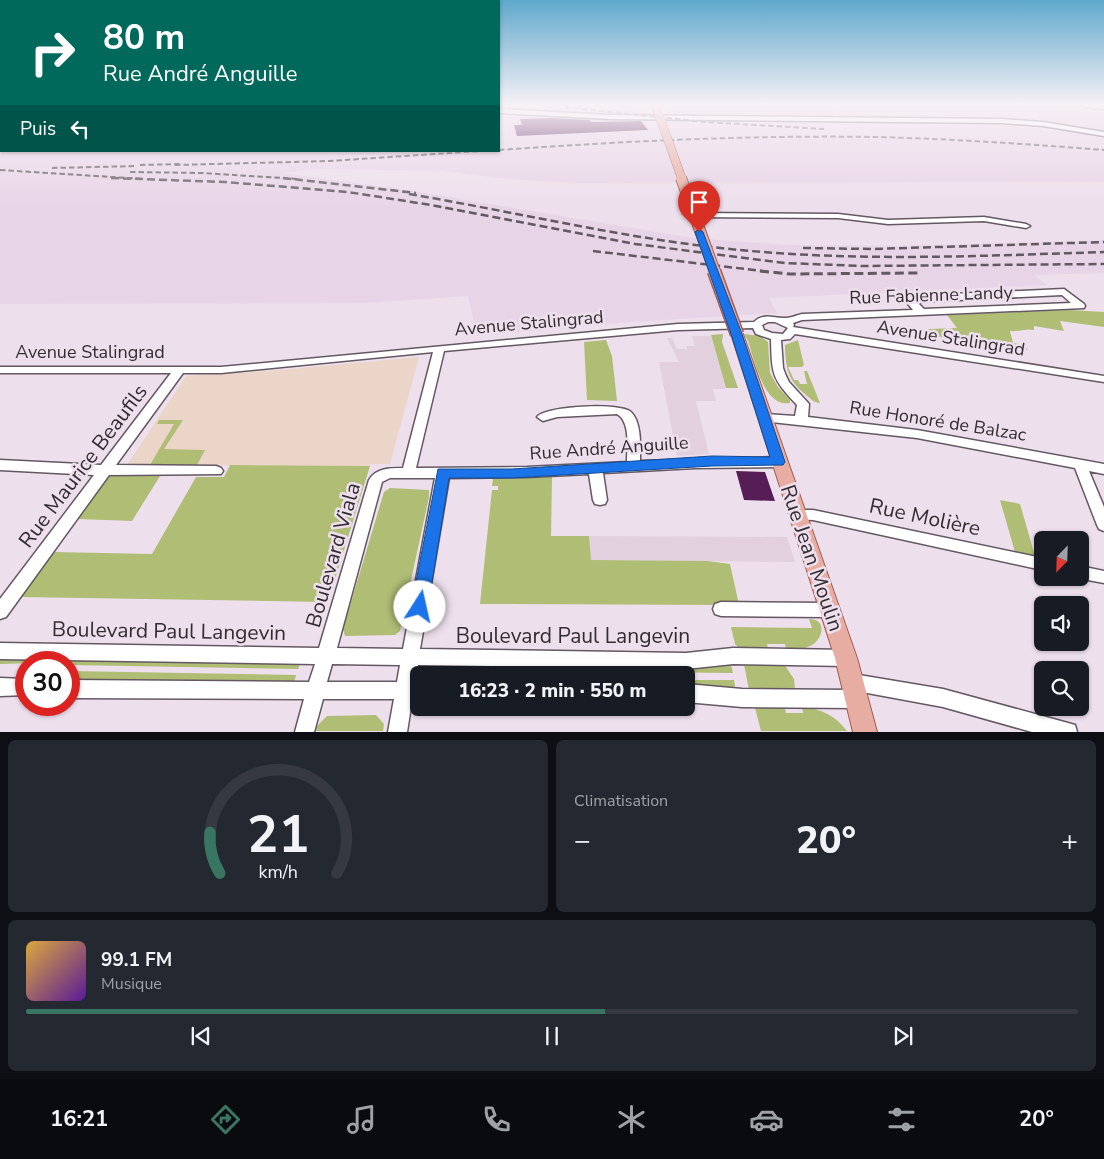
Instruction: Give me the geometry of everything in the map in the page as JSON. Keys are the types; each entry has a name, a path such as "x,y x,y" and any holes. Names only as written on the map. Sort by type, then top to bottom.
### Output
{"main road":[{"name":"Rue Jean Moulin","path":"667,139 798,514 846,658 865,732"}],"street":[{"path":"693,215 838,216 888,222 913,221 922,223 1026,226"},
{"name":"Rue Fabienne Landy","path":"757,325 760,321 769,319 784,322 802,317 1080,306 1064,292 909,299 921,312"},
{"path":"757,325 760,332 776,337 786,337 792,330 784,322"},
{"name":"Avenue Stalingrad","path":"0,370 221,370 678,327 757,325"},
{"name":"Avenue Stalingrad","path":"792,330 1104,380"},
{"path":"776,337 778,372 784,384 802,402 801,420"},
{"path":"408,474 439,349"},
{"name":"Rue Maurice Beaufils","path":"0,612 180,369"},
{"path":"543,416 554,412 596,410 615,410 624,413 630,421 634,465"},
{"name":"Rue Honoré de Balzac","path":"765,418 801,420 918,434 1104,469"},
{"name":"Rue André Anguille","path":"443,473 512,474 712,461 779,462"},
{"path":"1080,464 1104,525"},
{"path":"0,465 105,470 216,471"},
{"path":"595,468 600,500"},
{"path":"411,666 411,658 443,473"},
{"name":"Boulevard Viala","path":"304,732 372,486 381,476 443,473"},
{"name":"Rue Molière","path":"798,514 813,514 1034,562"},
{"path":"1089,574 1104,577"},
{"path":"720,609 830,610"},
{"name":"Boulevard Paul Langevin","path":"0,651 686,661 733,656 846,658"},
{"path":"0,687 15,687"},
{"path":"80,689 410,691"},
{"path":"695,694 742,698 855,690 943,698 1068,732"},
{"path":"397,732 410,696"}],"shaded area":[{"path":"500,139 1104,139 1104,182 572,183 506,179 443,171 317,169 283,173 407,190 693,238 785,245 902,246 1104,240 1104,273 1034,275 1047,285 769,298 777,313 631,322 477,336 468,296 366,303 0,304 0,152 500,152"},
{"path":"692,336 711,336 726,389 713,389 716,401 696,401 709,454 677,456 659,362 679,362 667,338 672,338 677,349 687,349 687,346 695,346"},
{"path":"419,357 390,464 370,464 370,466 127,465 186,376 281,370"},
{"path":"589,536 787,537 795,562 590,560"}],"green space":[{"path":"1070,310 1104,312 1104,327 1060,321 1064,331 1034,326 1034,330 1010,331 1013,343 1025,345 1027,350 888,329 957,328 947,315"},
{"path":"723,334 722,342 738,388 726,388 711,335"},
{"path":"744,334 760,336 768,342 770,373 778,387 790,400 790,403 781,403 773,398 767,390 757,370"},
{"path":"606,340 612,356 617,401 587,400 584,342"},
{"path":"798,340 804,365 802,367 788,367 794,380 798,380 800,384 807,384 804,371 807,371 820,403 813,400 800,389 789,373 786,361 785,345"},
{"path":"159,420 183,420 164,449 205,450 197,465 150,465 174,424 157,424"},
{"path":"230,465 370,466 328,602 21,597 54,552 152,554 196,477 224,477"},
{"path":"110,476 160,476 132,521 78,519"},
{"path":"552,477 551,536 589,536 591,560 707,561 730,564 739,605 480,604 492,490 498,490 498,486 492,486 493,479"},
{"path":"390,488 429,490 400,631 395,635 345,636 343,629 384,492"},
{"path":"1000,500 1020,504 1034,556 1015,552"},
{"path":"809,619 819,622 821,626 820,635 814,643 801,649 786,649 785,644 767,644 768,649 739,648 735,644 731,627 812,628"},
{"path":"0,656 15,656 15,664 0,664"},
{"path":"80,658 301,662 298,669 80,665"},
{"path":"730,661 733,673 695,673 695,666 429,666 429,663"},
{"path":"744,664 784,664 794,679 795,689 749,690"},
{"path":"80,671 296,675 294,683 80,680"},
{"path":"695,680 734,680 736,693 695,689"},
{"path":"802,707 815,709 827,714 838,721 847,731 761,731 755,708 785,708 786,713 803,713"},
{"path":"376,715 384,724 383,731 316,731 317,726 327,716"}],"building":[{"path":"736,471 765,472 775,501 744,500"}],"railway":[{"path":"500,150 685,139"},
{"path":"938,139 1104,150"},
{"path":"175,165 329,161 465,152"},
{"path":"140,165 182,164"},
{"path":"52,168 137,166"},
{"path":"0,170 144,179"},
{"path":"130,172 202,173 284,178"},
{"path":"111,178 225,182 348,192 431,205 635,244 785,263 862,266 1104,264"},
{"path":"284,178 298,179"},
{"path":"284,178 416,193"},
{"path":"409,194 609,232 690,244 777,253 823,256 917,257 1104,252"},
{"path":"803,248 873,249 1104,242"},
{"path":"593,251 771,272"},
{"path":"760,271 790,274 919,273"}],"route":[{"path":"420,607 443,473 512,474 712,461 779,462 699,232"}]}
